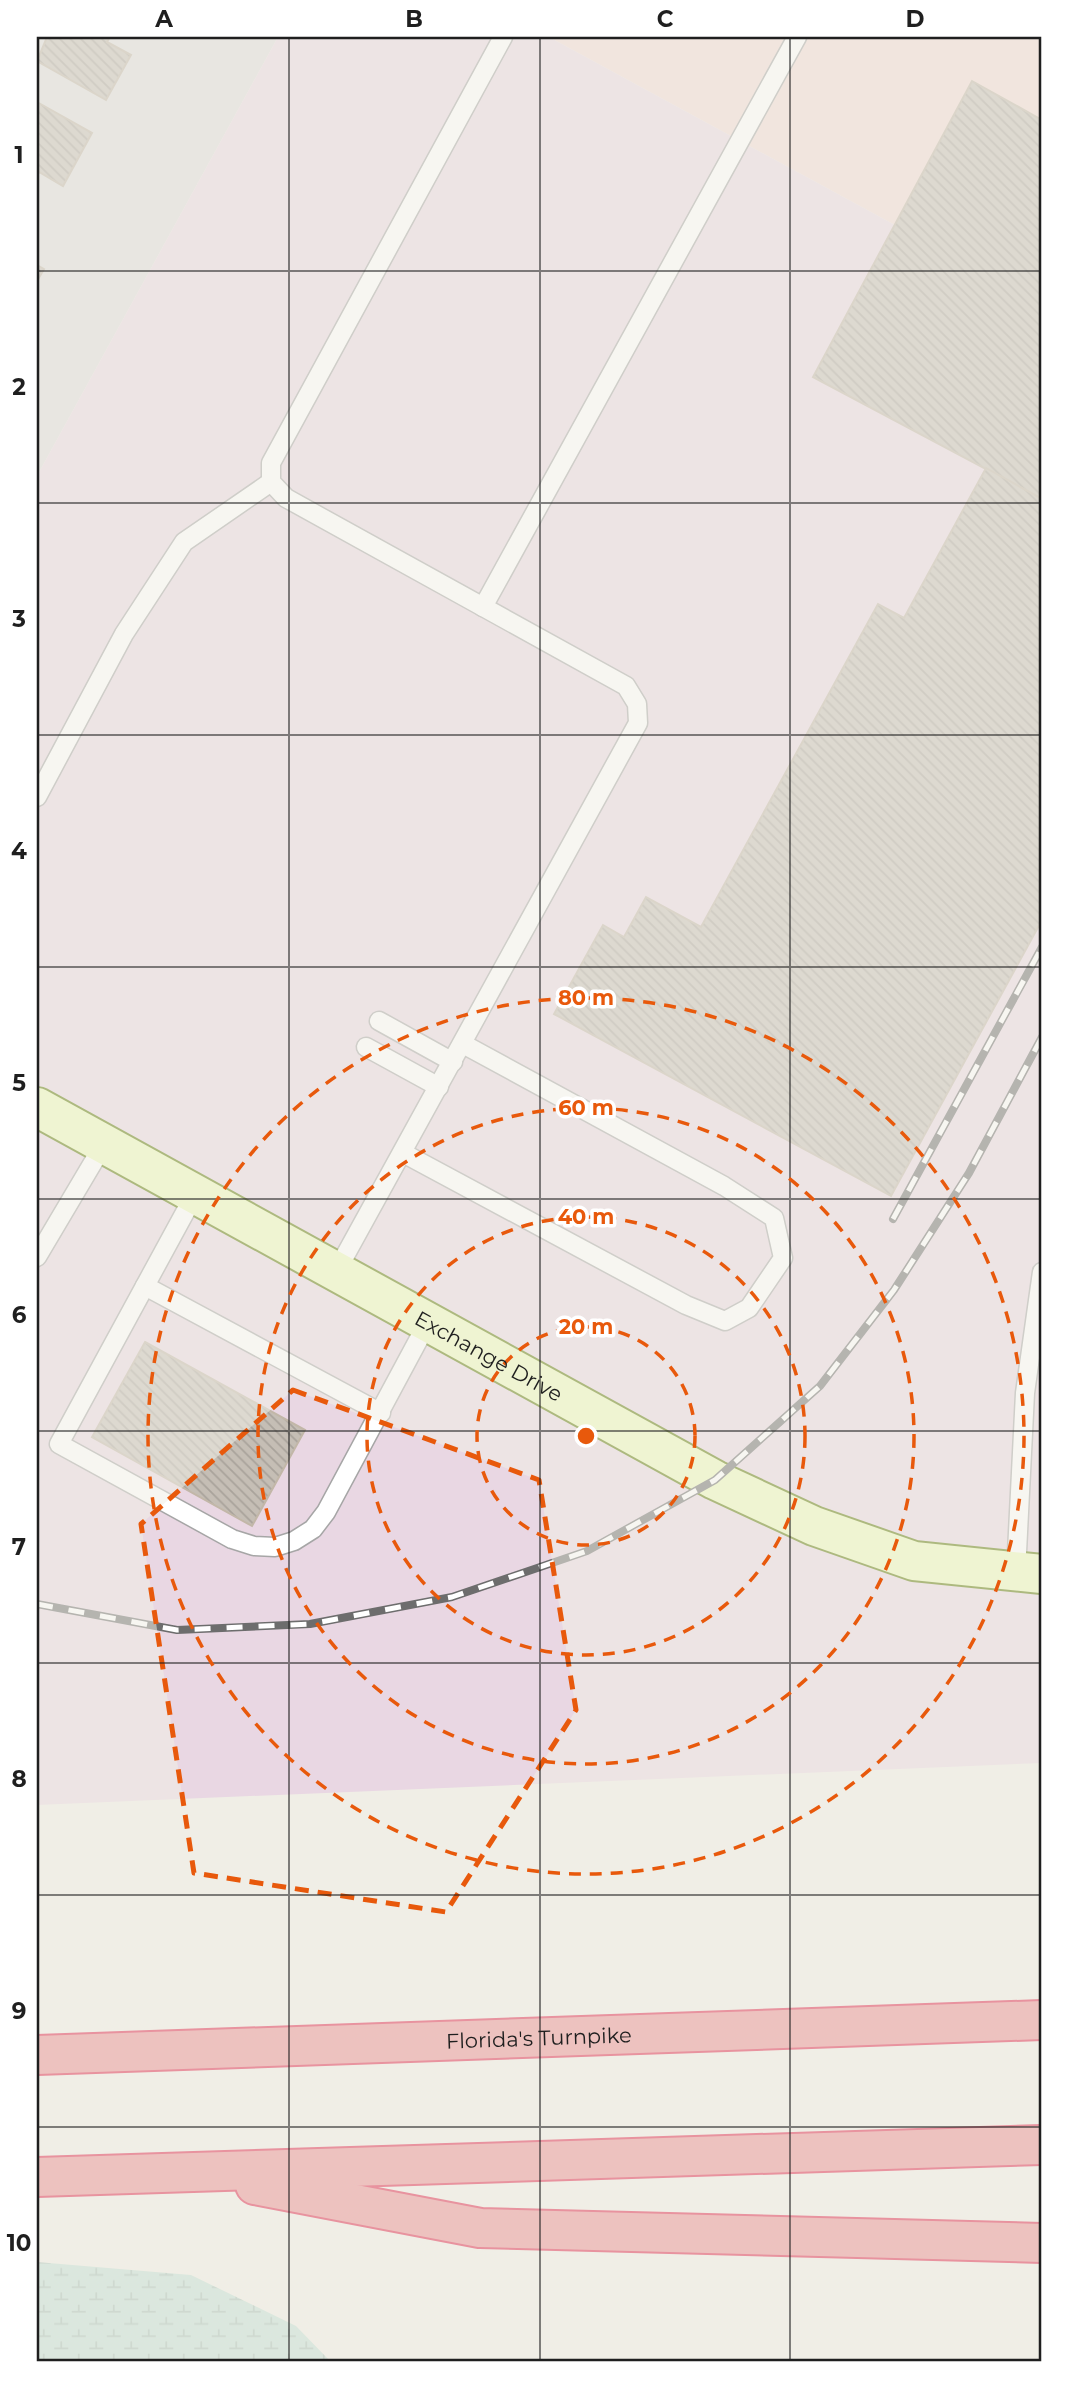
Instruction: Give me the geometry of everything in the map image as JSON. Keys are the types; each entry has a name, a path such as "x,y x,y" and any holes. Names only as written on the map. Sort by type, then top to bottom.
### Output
{"highway":[{"name":"Florida's Turnpike","path":"37,2055 1042,2020"},
{"path":"37,2177 1042,2145"},
{"path":"184,2172 480,2228 1042,2243"}],"street":[{"name":"Exchange Drive","path":"37,1107 715,1480 814,1526 914,1561 1029,1573"}],"lane":[{"path":"336,1272 638,723 637,704 626,686 286,498 271,482 271,463 503,37"},
{"path":"483,607 797,37"},
{"path":"37,797 124,634 184,542 271,482"},
{"path":"379,1021 453,1062"},
{"path":"402,1153 686,1305 725,1321 749,1308 783,1258 774,1218 724,1186 463,1044"},
{"path":"366,1047 439,1087"},
{"path":"37,1258 104,1144"},
{"path":"195,1194 59,1444 197,1522 254,1546 275,1547 294,1541 313,1529 326,1512 428,1322"},
{"path":"1029,1573 1025,1393 1042,1272"},
{"path":"145,1286 381,1413"}],"highlighted area":[{"path":"293,1390 539,1480 576,1710 446,1912 194,1873 141,1524"}],"shaded area":[{"path":"37,37 278,37 37,476"},
{"path":"278,37 549,37 1042,305 1042,1763 37,1805 37,476"},
{"path":"549,37 1042,37 1042,305"}],"green space":[{"path":"37,2262 191,2275 296,2326 330,2361 37,2361"}],"building":[{"path":"47,37 110,37 107,42 131,55 106,100 37,61"},
{"path":"972,81 1042,120 1042,499 813,377"},
{"path":"37,102 92,133 63,186 39,172 37,177"},
{"path":"37,265 44,269 37,281"},
{"path":"986,468 1042,499 1042,920 891,1196 554,1014 603,925 624,937 646,897 701,927 878,604 904,618"},
{"path":"145,1342 305,1430 252,1526 92,1437"}],"railway":[{"path":"893,1219 1042,947"},
{"path":"37,1604 177,1630 310,1624 452,1597 587,1551 715,1480 820,1386 894,1290 969,1173 1042,1037"}]}
